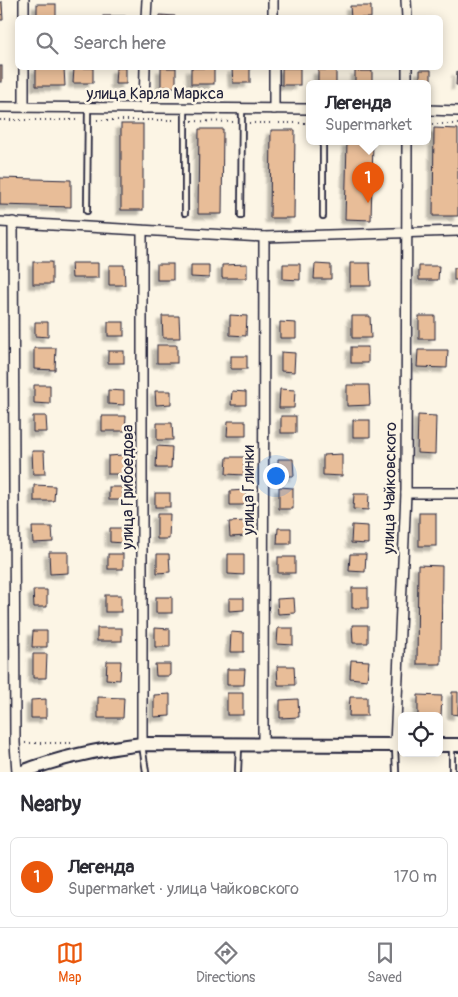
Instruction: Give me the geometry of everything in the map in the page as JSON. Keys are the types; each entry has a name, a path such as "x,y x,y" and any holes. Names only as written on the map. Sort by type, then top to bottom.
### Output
{"main road":[{"path":"22,772 53,760 102,749 142,744 398,744"}],"street":[{"path":"24,0 24,15"},
{"path":"146,15 147,0"},
{"path":"273,0 273,15"},
{"path":"406,0 406,15"},
{"path":"24,70 24,107"},
{"path":"144,108 145,70"},
{"path":"274,70 274,109"},
{"name":"улица Карла Маркса","path":"0,107 306,109"},
{"path":"431,110 458,110"},
{"name":"улица Чайковского","path":"400,712 406,493 408,145"},
{"path":"0,222 264,237 458,231"},
{"path":"13,222 15,733 17,772"},
{"name":"улица Грибоедова","path":"142,230 142,744"},
{"name":"улица Глинки","path":"263,743 264,237"},
{"path":"406,493 458,492"}],"lane":[{"path":"87,211 88,108"},
{"path":"185,214 186,108"},
{"path":"241,216 242,109"},
{"path":"323,145 323,216"},
{"path":"238,772 239,743"},
{"path":"142,744 146,772"},
{"path":"450,745 452,772"},
{"path":"396,772 398,753"}],"path":[{"path":"0,120 185,120 242,123 306,123"},
{"path":"431,124 458,124"}],"building":[{"path":"0,2 2,2 3,20 0,20"},
{"path":"37,4 56,4 56,15 37,15"},
{"path":"350,6 371,6 371,15 351,15"},
{"path":"0,66 2,66 2,82 0,82"},
{"path":"36,70 64,70 65,86 36,86"},
{"path":"74,70 93,70 93,83 73,83"},
{"path":"116,70 126,70 126,84 115,84"},
{"path":"161,70 176,70 176,87 161,87"},
{"path":"191,70 214,70 214,84 191,84"},
{"path":"232,70 250,70 250,83 233,83"},
{"path":"282,70 300,70 300,85 282,85"},
{"path":"318,70 336,70 336,80 318,80"},
{"path":"420,70 431,70 431,80 420,80"},
{"path":"355,71 372,71 372,80 355,80"},
{"path":"457,71 458,85 456,85"},
{"path":"121,124 143,124 143,210 121,210"},
{"path":"434,128 458,129 458,216 433,216"},
{"path":"199,129 223,129 222,214 198,214"},
{"path":"271,130 295,130 294,218 270,218"},
{"path":"347,145 373,145 371,220 345,219"},
{"path":"0,178 71,180 71,207 0,205"},
{"path":"33,262 52,262 52,284 33,284"},
{"path":"71,263 98,263 98,278 72,278"},
{"path":"350,263 370,263 371,286 350,286"},
{"path":"157,264 173,264 173,280 157,280"},
{"path":"247,264 247,278 222,278 222,265"},
{"path":"283,264 300,264 300,280 283,279"},
{"path":"315,264 331,265 331,279 314,279"},
{"path":"109,265 124,265 125,285 109,285"},
{"path":"191,265 209,265 209,278 191,277"},
{"path":"419,266 439,266 438,280 419,280"},
{"path":"454,268 458,268 458,280 454,280"},
{"path":"230,315 247,316 246,336 230,335"},
{"path":"162,316 179,316 180,338 163,338"},
{"path":"352,316 370,316 371,338 352,338"},
{"path":"419,316 435,316 435,339 419,339"},
{"path":"35,322 48,322 48,337 35,336"},
{"path":"108,322 124,322 124,336 108,336"},
{"path":"280,322 296,323 296,338 280,338"},
{"path":"157,345 177,345 177,363 157,363"},
{"path":"351,347 368,347 368,363 351,363"},
{"path":"34,348 56,348 55,370 34,369"},
{"path":"418,350 448,350 447,368 417,367"},
{"path":"108,351 124,351 124,363 108,363"},
{"path":"281,352 295,353 294,372 281,371"},
{"path":"231,356 247,356 247,369 231,369"},
{"path":"34,385 50,385 50,404 34,403"},
{"path":"347,385 369,385 370,405 347,406"},
{"path":"280,389 295,390 294,408 279,408"},
{"path":"108,390 124,391 124,405 108,404"},
{"path":"155,391 171,391 171,404 156,405"},
{"path":"232,391 246,392 246,405 231,405"},
{"path":"418,415 436,416 435,454 417,453"},
{"path":"33,416 46,416 47,432 33,432"},
{"path":"102,416 126,416 125,431 102,431"},
{"path":"281,416 296,416 296,433 281,433"},
{"path":"353,420 370,420 370,437 353,437"},
{"path":"228,421 246,421 246,436 227,436"},
{"path":"157,423 172,423 173,440 157,440"},
{"path":"157,446 172,447 171,468 156,468"},
{"path":"32,451 44,451 45,474 33,474"},
{"path":"342,454 342,476 323,475 323,455"},
{"path":"123,455 124,474 108,474 108,456"},
{"path":"227,457 244,457 244,475 226,474"},
{"path":"278,459 293,459 294,476 278,476"},
{"path":"34,485 55,486 54,501 34,501"},
{"path":"109,487 123,487 123,500 109,500"},
{"path":"279,487 293,488 293,509 279,509"},
{"path":"246,490 246,505 230,505 230,491"},
{"path":"155,493 170,493 170,507 155,507"},
{"path":"354,494 369,494 368,510 353,509"},
{"path":"419,513 436,513 436,546 419,546"},
{"path":"157,514 170,514 169,539 157,539"},
{"path":"246,521 246,536 230,537 229,522"},
{"path":"352,525 368,526 368,544 351,543"},
{"path":"32,527 52,527 53,542 33,543"},
{"path":"110,528 124,528 123,543 110,542"},
{"path":"278,528 291,528 291,544 277,544"},
{"path":"49,552 68,552 68,573 50,574"},
{"path":"108,554 123,554 123,569 108,569"},
{"path":"157,554 169,554 170,572 157,573"},
{"path":"228,554 244,554 244,575 228,574"},
{"path":"350,554 366,554 365,572 349,571"},
{"path":"278,557 295,557 295,573 278,573"},
{"path":"418,565 442,566 441,664 417,664"},
{"path":"352,588 368,588 368,608 352,608"},
{"path":"33,590 47,590 47,607 34,607"},
{"path":"105,595 121,595 121,612 105,612"},
{"path":"156,597 172,597 172,613 156,613"},
{"path":"229,598 244,598 244,610 229,611"},
{"path":"294,598 295,613 278,614 277,599"},
{"path":"352,625 368,625 368,643 353,643"},
{"path":"97,628 122,628 122,641 97,641"},
{"path":"155,628 170,629 170,647 155,647"},
{"path":"278,628 293,628 293,645 277,644"},
{"path":"33,631 47,631 47,647 32,647"},
{"path":"231,632 244,633 244,652 230,652"},
{"path":"33,654 47,654 46,678 33,678"},
{"path":"351,660 369,661 367,680 350,678"},
{"path":"107,661 121,661 120,680 106,679"},
{"path":"155,664 170,664 170,676 156,676"},
{"path":"277,666 294,666 295,685 278,685"},
{"path":"227,669 245,669 244,685 227,685"},
{"path":"452,692 458,692 458,715 452,714"},
{"path":"227,693 243,693 243,715 227,715"},
{"path":"170,694 170,716 154,717 154,695"},
{"path":"418,695 442,696 441,712 418,712"},
{"path":"98,697 124,698 123,718 98,718"},
{"path":"350,697 367,697 367,716 349,716"},
{"path":"46,699 46,718 31,718 31,700"},
{"path":"298,699 299,717 280,718 280,700"}],"place":[{"name":"Легенда","path":"368,203"}]}
